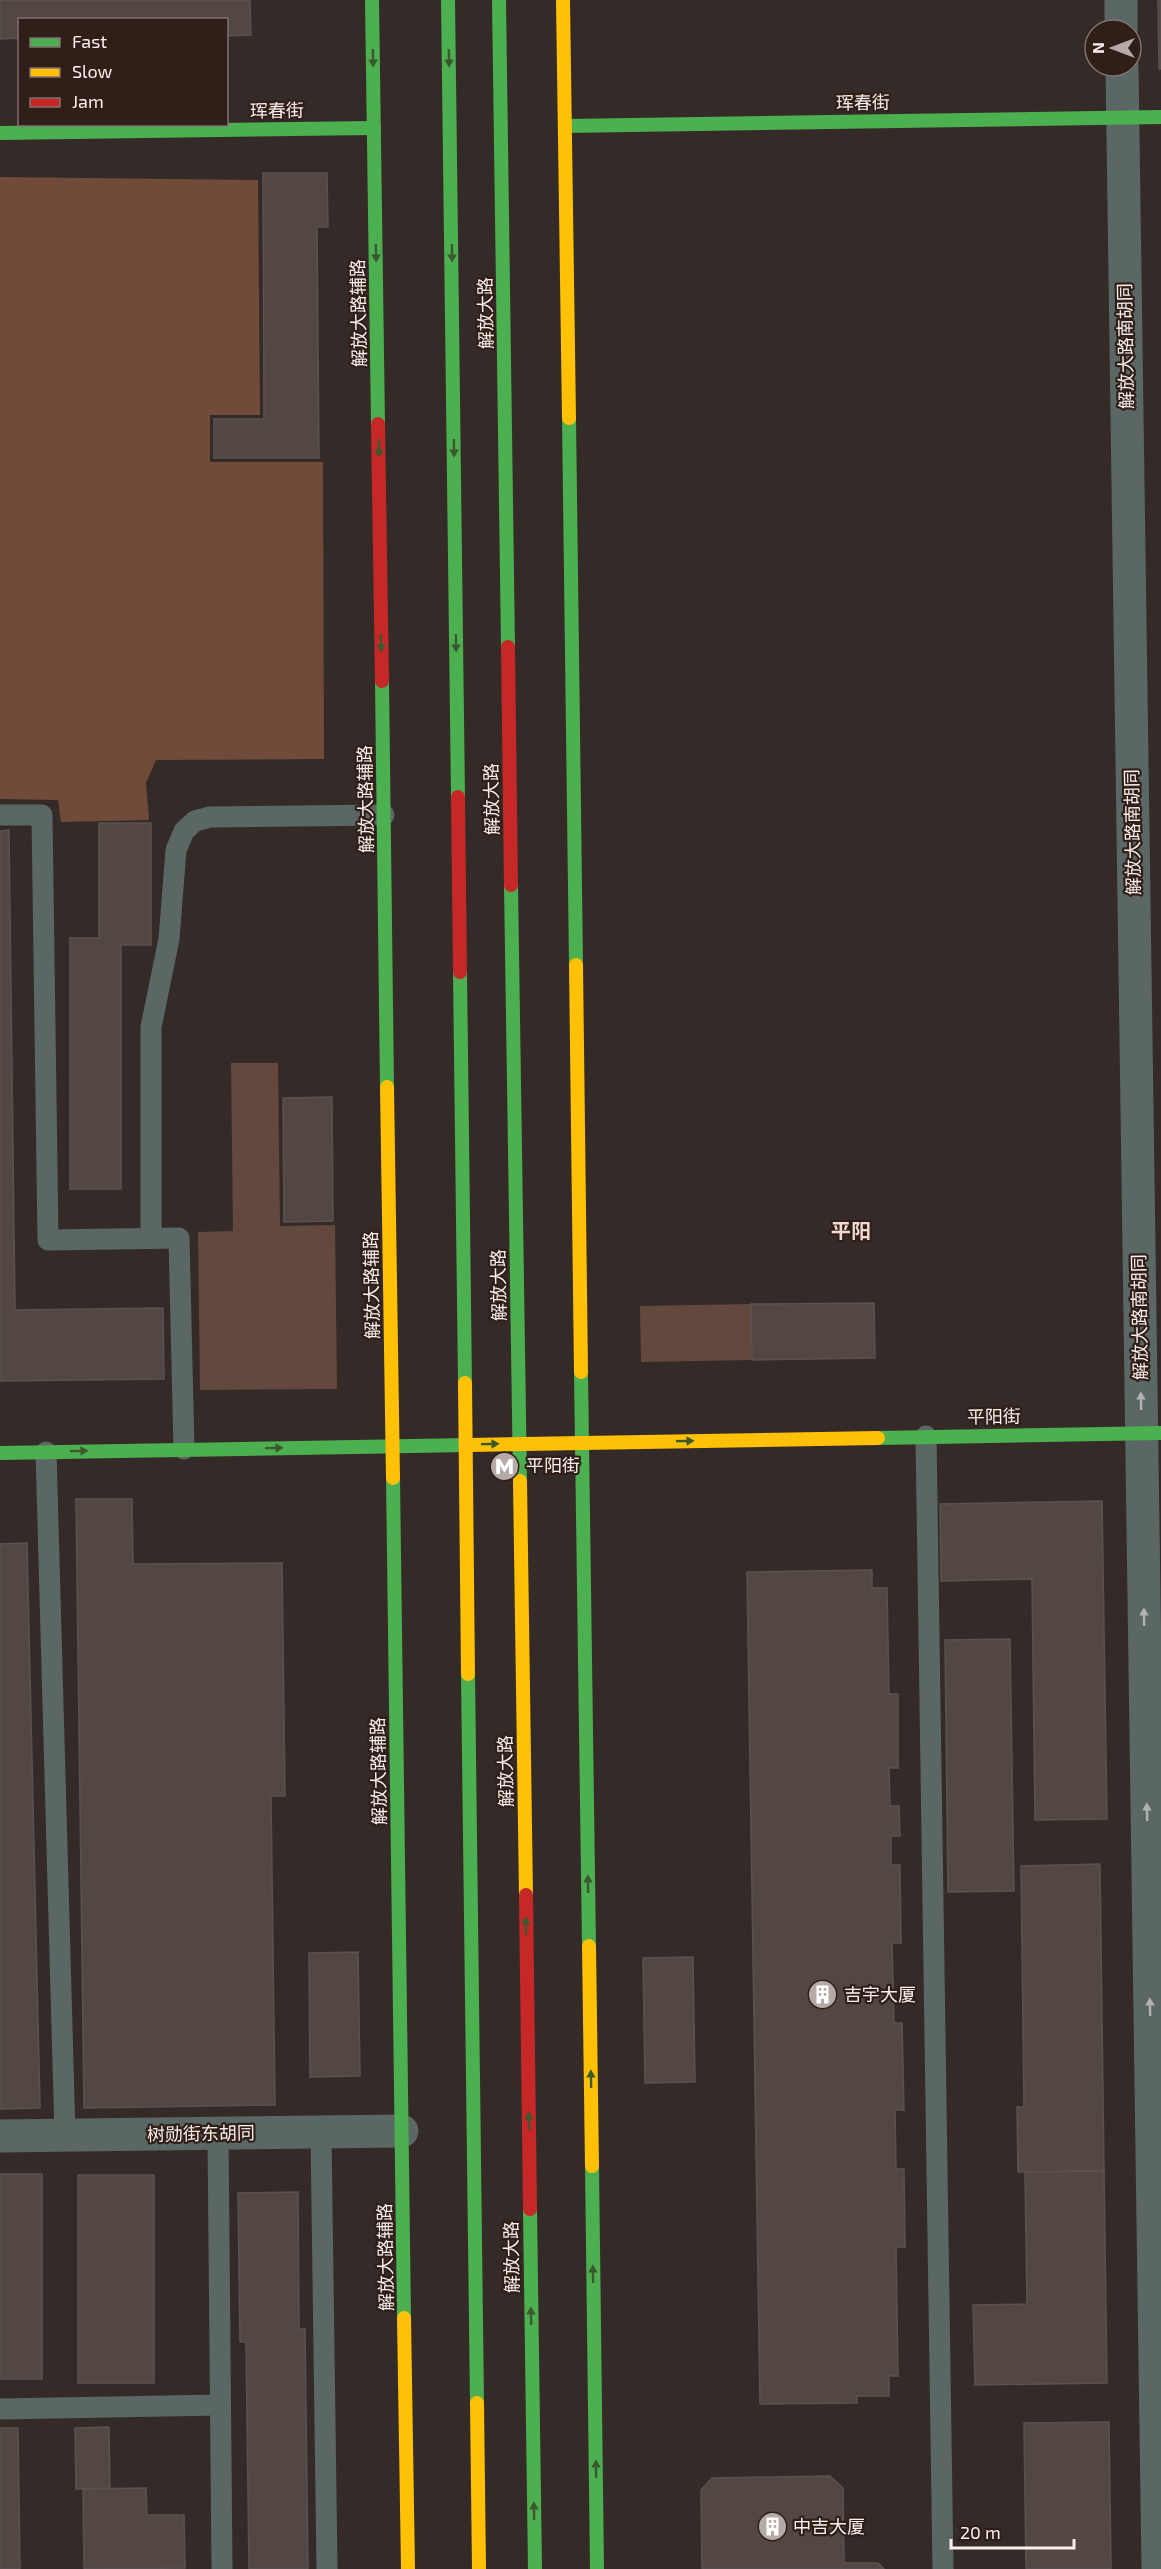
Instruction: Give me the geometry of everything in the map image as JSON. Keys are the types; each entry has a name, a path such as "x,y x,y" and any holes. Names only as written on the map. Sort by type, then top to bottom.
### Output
{"street":[{"name":"解放大路辅路","path":"372,0 408,2569"},
{"name":"解放大路","path":"448,0 479,2569"},
{"name":"解放大路","path":"499,0 535,2569"},
{"path":"563,0 597,2569"},
{"path":"1121,0 1121,18"},
{"name":"解放大路南胡同","path":"1122,78 1147,766 1158,2569"},
{"name":"珲春街","path":"565,126 1161,117"},
{"name":"珲春街","path":"0,133 374,128"},
{"name":"平阳街","path":"0,1453 1151,1433"},
{"name":"树勋街东胡同","path":"0,2136 402,2132"}],"lane":[{"path":"0,815 42,815 48,1240 179,1238 184,1449"},
{"path":"151,1238 152,1027 168,939 176,850 184,831 195,820 210,817 384,815"},
{"path":"926,1436 943,2569"},
{"path":"45,1452 65,2135"},
{"path":"321,2132 327,2569"},
{"path":"218,2133 222,2569"},
{"path":"0,2409 220,2405"}],"shaded area":[{"path":"0,177 258,180 260,415 210,415 210,462 323,462 324,759 156,760 146,783 149,820 61,822 58,800 0,799"},
{"path":"231,1063 278,1063 280,1226 335,1225 337,1389 200,1390 198,1232 233,1231"},
{"path":"751,1304 752,1360 641,1362 640,1306"}],"building":[{"path":"0,0 250,0 251,35 228,36 228,18 18,18 18,38 0,39"},
{"path":"1158,0 1161,0 1161,69 1159,69"},
{"path":"263,173 327,173 328,227 317,227 319,458 214,458 214,419 264,419"},
{"path":"99,823 151,823 151,945 121,945 121,1189 70,1189 70,938 99,938"},
{"path":"9,830 15,1310 163,1308 164,1379 0,1381 0,831"},
{"path":"332,1097 333,1221 284,1222 283,1098"},
{"path":"874,1303 875,1358 752,1360 751,1304"},
{"path":"76,1499 132,1499 133,1564 282,1563 285,1796 271,1796 275,2105 84,2108"},
{"path":"1102,1501 1107,1819 1035,1820 1032,1579 941,1581 940,1504"},
{"path":"27,1543 40,2108 0,2109 0,1544"},
{"name":"吉宇大厦","path":"872,1570 872,1588 887,1588 889,1694 898,1694 898,1768 889,1768 890,1806 899,1806 900,1836 891,1836 891,1865 900,1865 901,1943 892,1943 894,2023 902,2023 904,2110 895,2110 896,2169 904,2169 905,2247 896,2247 898,2376 889,2376 889,2396 857,2396 857,2403 760,2404 747,1572"},
{"path":"1010,1639 1014,1891 948,1892 945,1640"},
{"path":"1100,1864 1104,2171 1018,2172 1017,2107 1024,2107 1021,1866"},
{"path":"358,1952 360,2076 310,2077 309,1953"},
{"path":"693,1957 695,2082 645,2083 643,1958"},
{"path":"1104,2171 1107,2383 975,2385 973,2305 1027,2304 1025,2172"},
{"path":"0,2174 42,2174 42,2379 0,2379"},
{"path":"78,2175 154,2175 154,2383 78,2383"},
{"path":"298,2192 299,2329 305,2329 308,2569 249,2569 246,2342 240,2342 238,2193"},
{"path":"1109,2422 1111,2569 1026,2569 1024,2423"},
{"path":"109,2427 110,2488 76,2489 75,2428"},
{"path":"0,2428 18,2428 20,2569 0,2569"},
{"name":"中吉大厦","path":"830,2476 843,2488 844,2563 878,2563 884,2569 702,2569 701,2490 712,2478"},
{"path":"146,2488 147,2515 184,2515 185,2568 84,2569 83,2489"}],"traffic: fast":[{"path":"372,0 378,424"},
{"path":"448,0 458,797"},
{"path":"499,0 508,647"},
{"path":"565,126 1161,117"},
{"path":"0,133 374,128"},
{"path":"569,418 576,965"},
{"path":"382,681 387,1087"},
{"path":"511,885 520,1481"},
{"path":"460,972 465,1383"},
{"path":"581,1372 589,1946"},
{"path":"878,1438 1161,1433"},
{"path":"0,1453 469,1445"},
{"path":"393,1478 404,2318"},
{"path":"468,1674 477,2403"},
{"path":"592,2166 597,2569"},
{"path":"530,2209 535,2569"}],"traffic: slow":[{"path":"563,0 569,418"},
{"path":"576,965 581,1372"},
{"path":"387,1087 393,1478"},
{"path":"465,1383 468,1674"},
{"path":"469,1445 878,1438"},
{"path":"520,1481 526,1895"},
{"path":"589,1946 592,2166"},
{"path":"404,2318 408,2569"},
{"path":"477,2403 479,2569"}],"traffic: jam":[{"path":"378,424 382,681"},
{"path":"508,647 511,885"},
{"path":"458,797 460,972"},
{"path":"526,1895 530,2209"}],"place":[{"name":"平阳街","path":"505,1466"},
{"name":"吉宇大厦","path":"823,1995"},
{"name":"中吉大厦","path":"772,2527"}],"district":[{"name":"平阳","path":"851,1231"}]}
